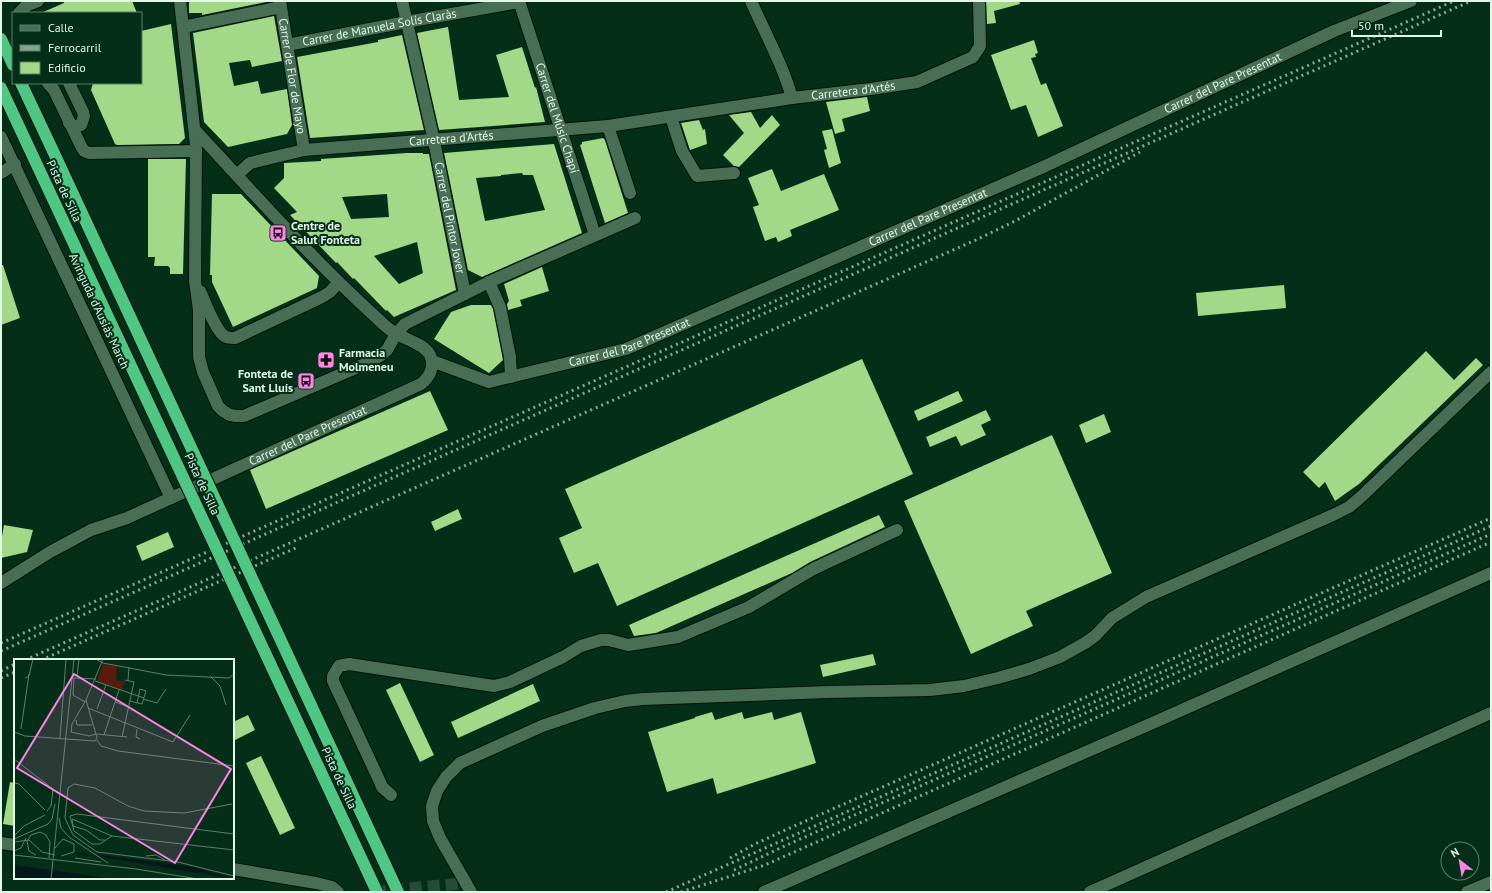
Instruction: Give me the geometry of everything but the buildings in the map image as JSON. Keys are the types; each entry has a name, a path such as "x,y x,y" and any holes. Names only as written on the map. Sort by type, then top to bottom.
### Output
{"highway":[{"path":"1,40 12,63"},
{"name":"Pista de Silla","path":"21,84 398,892"},
{"name":"Pista de Silla","path":"1,88 377,892"}],"street":[{"path":"180,1 196,151 195,281 199,310 199,357 203,372 214,398 223,411 236,416 244,416 365,364 380,356 387,350 396,334 405,324 489,282 635,218"},
{"name":"Carrer del Pintor Jover","path":"402,1 434,141 465,294"},
{"path":"751,1 788,82 792,98"},
{"name":"Carretera d'Artés","path":"237,175 250,163 304,150 434,141 608,126 792,98 917,82 972,57 980,46 979,1"},
{"name":"Carrer del Pare Presentat","path":"1,583 50,552 90,530 127,518 421,384 431,372 432,361 489,382 626,349 1041,168 1334,31 1411,1"},
{"path":"20,12 32,2"},
{"name":"Carrer de Manuela Solís Claràs","path":"287,45 519,2"},
{"name":"Carrer del Músic Chapí","path":"519,2 595,235"},
{"path":"183,27 280,4"},
{"name":"Carrer de Flor de Mayo","path":"280,4 304,150"},
{"path":"69,84 84,116 81,125 77,127 69,123"},
{"path":"52,85 81,146 84,151 89,154 196,151"},
{"path":"671,117 682,151 696,176 734,173"},
{"path":"608,126 630,193"},
{"path":"194,130 338,283 396,334 422,347 430,356 432,361"},
{"name":"Avinguda d'Ausiàs March","path":"1,136 171,498"},
{"path":"1,173 15,164"},
{"path":"195,281 219,330 224,336 229,338 235,338 322,297 330,292 338,283"},
{"path":"489,282 500,307 510,357 512,377"},
{"path":"470,892 440,838 433,821 432,806 437,791 446,777 460,763 542,726 581,712 625,701 658,698 930,690 964,686 1029,669 1060,656 1085,643 1095,636 1112,618 1146,597 1333,515 1349,506 1362,496 1491,372"},
{"path":"391,795 382,787 333,681 333,676 338,666 349,664 487,685 502,685 563,658 581,646 601,640 609,640 628,645 678,637 749,607 812,568 897,530"},
{"path":"764,892 1148,725 1491,573"},
{"path":"1090,892 1491,713"},
{"path":"1,843 14,845"},
{"path":"234,869 316,883 332,887 338,892"},
{"path":"1467,892 1491,882"}],"tunnel":[{"path":"374,892 466,883"}],"railway":[{"path":"1,643 1454,1"},
{"path":"1,651 1471,1"},
{"path":"27,659 978,239 1017,220 1140,152"},
{"path":"730,858 783,831 1491,518"},
{"path":"666,892 1491,526"},
{"path":"734,870 789,844 1491,534"},
{"path":"681,892 765,865 1491,542"},
{"path":"43,659 298,547"},
{"path":"1,671 14,664"},
{"path":"1,678 14,672"}],"place":[{"name":"Centre de Salut Fonteta","path":"278,233"},
{"name":"Farmacia Molmeneu","path":"326,360"},
{"name":"Fonteta de Sant Lluís","path":"306,381"}]}
